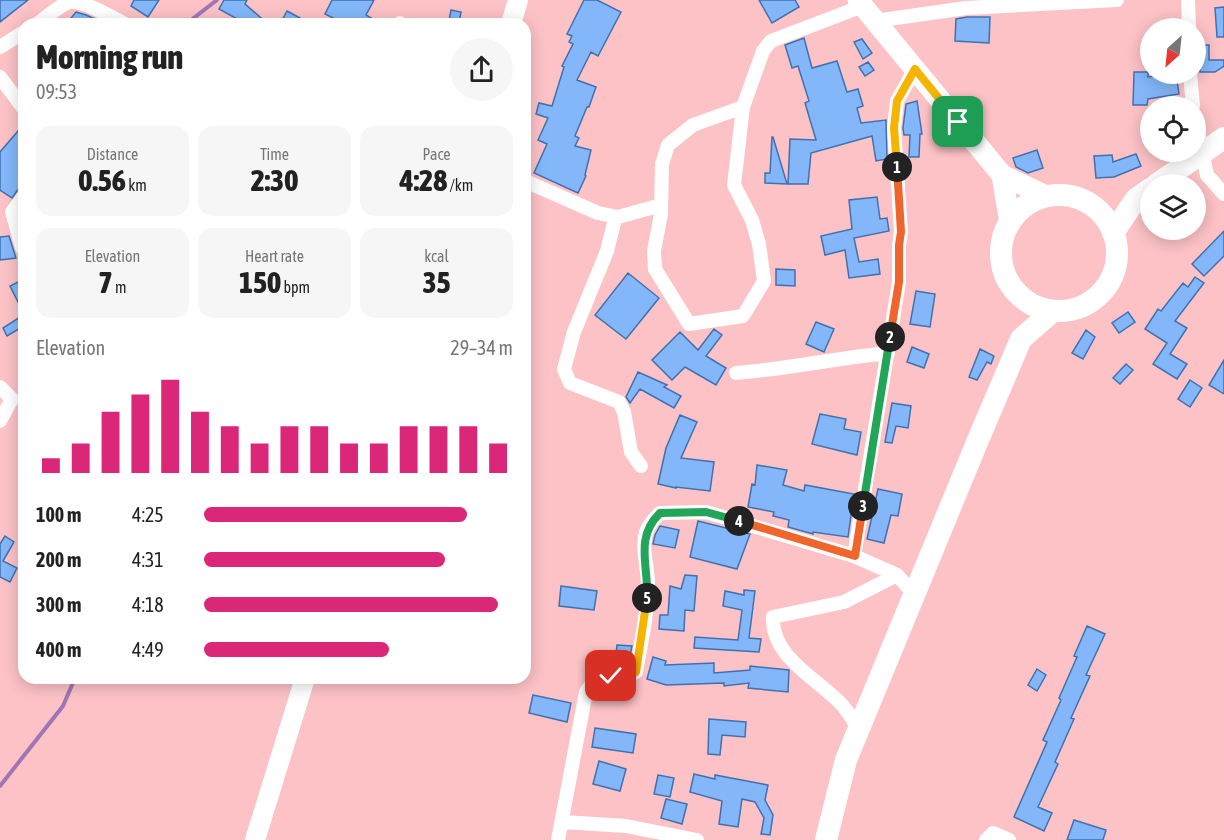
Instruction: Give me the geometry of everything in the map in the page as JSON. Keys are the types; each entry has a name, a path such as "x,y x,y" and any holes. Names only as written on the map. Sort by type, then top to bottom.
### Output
{"highway":[{"path":"1206,151 1224,138"},
{"path":"1172,174 1189,162"},
{"path":"1044,195 1075,198 1094,208 1108,223 1113,233 1117,254 1113,275 1102,293 1094,300 1075,309 1053,311 1033,305 1016,292 1009,284 1002,264 1002,242 1010,222 1024,207 1044,195"},
{"path":"1094,208 1140,195"},
{"path":"1113,233 1140,198"},
{"path":"1016,292 1022,339"},
{"path":"826,840 846,760 1022,339 1053,311"}],"main road":[{"path":"513,18 518,0"},
{"path":"865,9 1002,176 1044,195"},
{"path":"1002,176 1010,222"},
{"path":"255,840 303,684"}],"street":[{"path":"743,107 693,125 668,145 662,164 661,205 654,251 655,268 689,324 743,316 764,281 759,243 752,220 734,185 743,107 763,51 771,41 865,9 966,8 1117,0"},
{"path":"1188,0 1189,18"},
{"path":"46,18 70,1 80,1 114,18"},
{"path":"0,47 18,36"},
{"path":"855,556 899,282 901,232 894,128 897,101 915,69"},
{"path":"0,77 18,101"},
{"path":"1203,162 1207,175 1224,195"},
{"path":"531,185 598,213 618,217 661,205"},
{"path":"18,204 12,212 18,234"},
{"path":"618,217 615,219 607,251 574,332 564,369 570,383 619,402 624,412 631,452 642,466"},
{"path":"736,373 888,353"},
{"path":"0,387 12,399 0,421"},
{"path":"558,840 586,692 597,677 627,676 636,672 647,608 646,531 651,521 660,513 706,512 855,556 897,575 914,594"},
{"path":"859,729 843,706 785,653 772,630 772,617 844,602 897,575"},
{"path":"563,822 626,825 697,840"},
{"path":"986,840 993,833 1009,840"}],"building":[{"path":"0,0 28,0 0,22"},
{"path":"134,0 159,0 148,17 131,6"},
{"path":"224,0 247,0 245,4 261,18 235,18 219,9"},
{"path":"332,0 374,0 366,15 371,18 333,18 325,14"},
{"path":"584,0 597,0 621,12 598,56 591,52 577,80 596,87 575,136 579,138 575,146 591,150 586,176 578,193 534,173 547,144 538,140 548,118 536,114 539,103 552,106 564,67 562,66 573,44 569,42 572,36 567,34"},
{"path":"759,0 795,0 799,7 772,23"},
{"path":"1224,7 1224,37 1217,37 1215,8"},
{"path":"451,10 461,12 460,18 450,18"},
{"path":"287,11 300,18 283,18"},
{"path":"76,12 93,18 71,18"},
{"path":"990,17 989,43 955,41 956,19"},
{"path":"804,38 812,68 837,61 847,92 858,89 863,106 857,108 861,123 886,120 887,159 876,161 872,136 811,153 808,184 788,184 790,139 816,140 805,103 809,101 798,66 792,68 785,45"},
{"path":"862,39 872,53 863,59 854,42"},
{"path":"1206,45 1209,45 1209,60 1224,60 1224,66 1215,72 1206,72"},
{"path":"868,62 874,70 865,76 859,67"},
{"path":"1134,72 1140,72 1140,84 1178,84 1179,94 1140,96 1140,105 1133,105"},
{"path":"917,101 922,134 920,134 919,157 909,157 910,135 904,135 903,128 906,104"},
{"path":"18,131 18,190 12,198 0,190 0,152"},
{"path":"772,137 787,184 765,183 765,173 770,173"},
{"path":"1037,150 1043,168 1028,173 1016,167 1013,158"},
{"path":"1136,154 1141,166 1114,177 1096,178 1094,156 1112,155 1113,162"},
{"path":"877,197 880,219 887,218 889,231 854,238 859,262 878,259 880,274 849,278 845,250 825,255 821,236 852,229 849,200"},
{"path":"1224,231 1224,256 1204,276 1192,264"},
{"path":"9,236 16,258 0,260 0,237"},
{"path":"776,269 795,270 795,286 776,285"},
{"path":"628,273 659,298 626,339 595,315"},
{"path":"1195,277 1204,283 1175,321 1187,328 1170,354 1187,364 1177,379 1153,364 1167,343 1145,329 1158,309 1161,311 1183,283 1188,287"},
{"path":"18,282 18,302 10,286"},
{"path":"916,291 935,294 930,327 910,324"},
{"path":"1128,312 1135,322 1119,333 1112,323"},
{"path":"18,318 18,330 7,336 3,328"},
{"path":"816,322 834,329 824,352 806,344"},
{"path":"714,329 722,335 706,356 726,368 716,385 685,367 672,380 652,360 680,332 698,350"},
{"path":"1086,330 1095,337 1083,359 1072,353"},
{"path":"912,347 929,354 924,368 907,362"},
{"path":"980,349 994,356 991,364 987,362 977,380 969,377"},
{"path":"1224,360 1224,394 1209,385"},
{"path":"1126,364 1133,370 1120,384 1113,378"},
{"path":"638,372 667,385 664,387 681,396 674,408 640,389 630,403 626,397"},
{"path":"1190,380 1202,388 1190,407 1178,399"},
{"path":"892,403 911,406 908,428 896,426 892,443 885,442"},
{"path":"820,414 846,419 844,429 861,432 857,455 812,444"},
{"path":"680,415 697,422 681,458 714,462 710,491 658,484 666,448"},
{"path":"757,465 787,470 783,485 804,491 805,485 854,494 848,537 813,532 813,534 788,527 789,520 773,516 774,512 748,507 752,484 755,485"},
{"path":"878,489 902,494 898,516 891,515 884,543 867,539"},
{"path":"698,521 750,534 737,569 690,557"},
{"path":"660,526 679,530 675,548 653,544"},
{"path":"5,536 14,542 3,561 17,568 10,582 0,577 0,544"},
{"path":"685,575 697,576 694,611 685,610 684,631 659,629 660,615 668,615 670,586 681,589"},
{"path":"561,586 597,591 594,610 559,606"},
{"path":"744,590 755,591 749,638 761,639 759,652 694,648 695,637 738,640 742,610 723,606 725,591 744,595"},
{"path":"1087,626 1105,634 1086,675 1090,676 1055,762 1058,764 1038,807 1052,813 1044,831 1014,817 1047,742 1043,740 1061,700 1059,698 1077,657 1074,656"},
{"path":"617,645 632,646 628,666 615,666"},
{"path":"653,657 666,661 665,665 714,663 714,673 750,670 750,666 789,670 788,692 748,688 749,683 724,686 724,683 666,685 647,679"},
{"path":"1037,669 1046,675 1037,691 1028,685"},
{"path":"533,695 571,703 567,722 529,713"},
{"path":"709,719 746,722 745,737 722,735 720,755 708,754"},
{"path":"595,728 636,734 633,753 592,747"},
{"path":"599,761 626,769 620,791 593,784"},
{"path":"694,774 715,779 715,775 768,785 765,800 773,815 770,835 761,834 764,818 755,802 742,799 738,827 719,824 722,801 690,792"},
{"path":"658,775 674,778 670,797 654,794"},
{"path":"666,799 687,804 682,824 661,818"},
{"path":"1074,820 1106,830 1103,840 1067,840"}],"waterway":[{"path":"194,18 217,0"},
{"path":"0,786 63,706 72,684"}],"route":[{"path":"611,676 627,676 636,672 647,608 648,580 644,551 646,531 651,521 660,513 706,512 855,556 899,282 901,232 894,128 897,101 915,69 958,122"}]}
